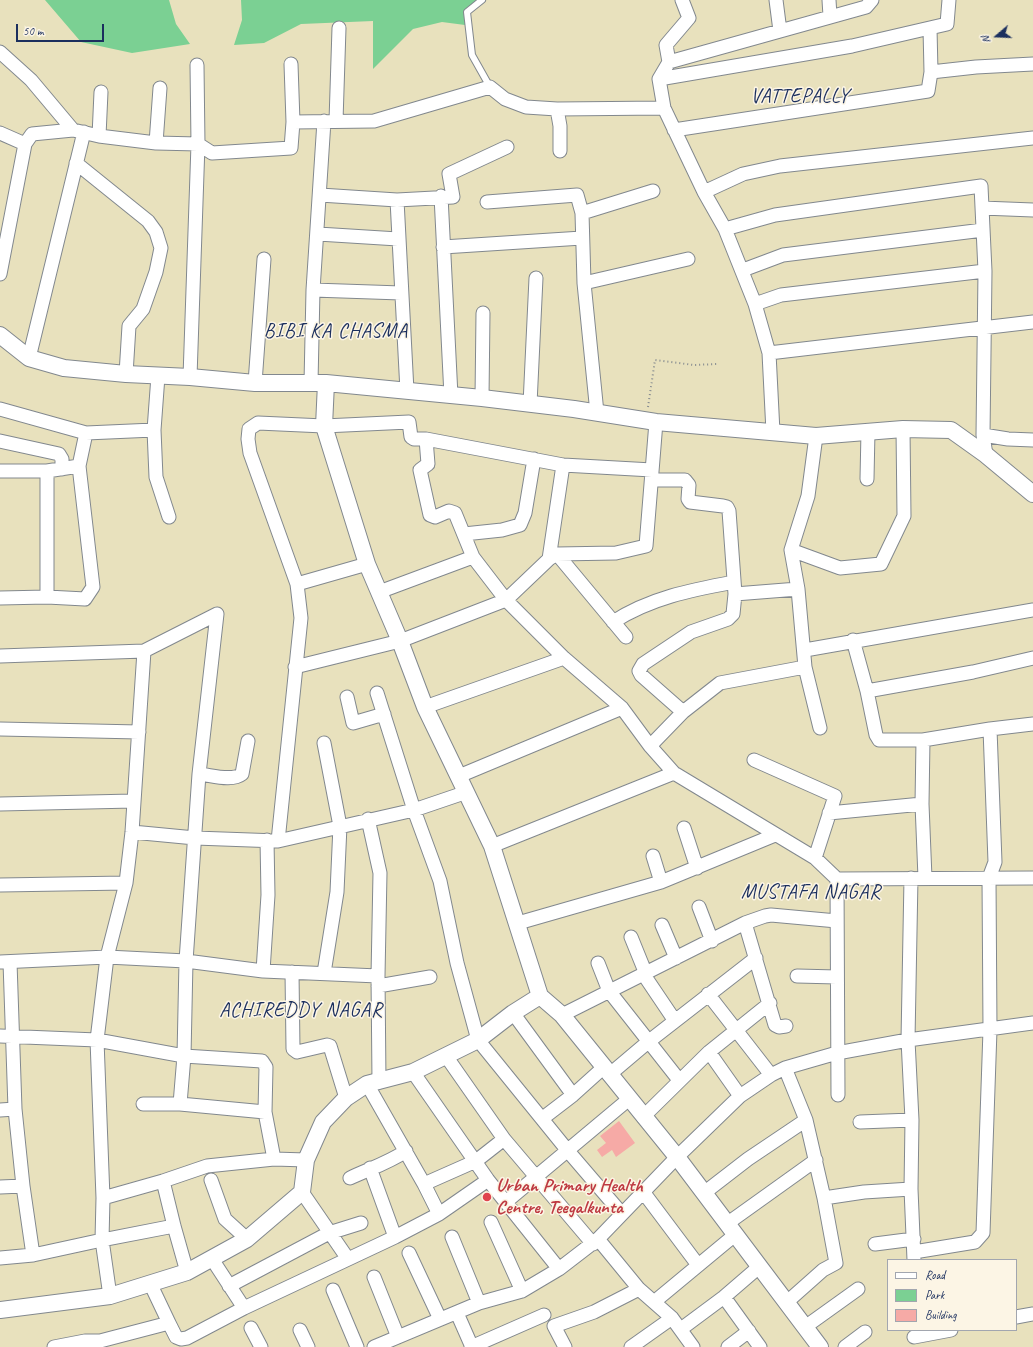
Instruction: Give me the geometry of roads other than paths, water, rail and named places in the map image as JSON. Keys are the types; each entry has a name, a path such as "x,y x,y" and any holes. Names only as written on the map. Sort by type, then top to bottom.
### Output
{"street":[{"path":"682,0 689,18 666,45 669,62 659,79 664,108 704,192 725,229 743,270 755,304 769,353 773,432"},
{"path":"776,0 780,31"},
{"path":"829,0 830,16"},
{"path":"669,62 866,6 872,0"},
{"path":"659,79 852,46 947,24 949,0"},
{"path":"339,28 330,121 320,195 313,290 318,383 324,426 367,564 400,641 425,707 492,846 518,923 540,996 562,1015 643,1117 677,1157 787,1302 816,1345"},
{"path":"674,130 928,91 931,72 930,28"},
{"path":"0,52 31,80 78,131 76,164 28,358"},
{"path":"190,377 198,144 197,64"},
{"path":"0,274 25,144 32,134 78,131 99,136 156,143 198,144 212,153 291,148 293,122 291,64"},
{"path":"931,72 976,67 1033,64"},
{"path":"293,122 374,121 490,87 505,99 526,107 557,110 664,108"},
{"path":"156,143 160,88"},
{"path":"99,136 101,92"},
{"path":"557,110 560,126 560,151"},
{"path":"0,133 25,144"},
{"path":"704,192 743,174 780,166 1033,138"},
{"path":"320,195 397,200 442,196 453,197 449,174 507,148"},
{"path":"76,164 148,221 156,232 161,248 156,272 143,309 129,326 126,374"},
{"path":"725,229 775,216 981,186 985,271 983,435 986,455"},
{"path":"582,213 653,191"},
{"path":"487,202 577,195 582,213 584,283 597,413"},
{"path":"442,196 443,247 451,396"},
{"path":"397,200 407,391"},
{"path":"982,208 1033,210"},
{"path":"743,270 782,255 983,230"},
{"path":"318,234 398,239"},
{"path":"443,247 582,238"},
{"path":"255,383 264,259"},
{"path":"584,283 688,259"},
{"path":"755,304 781,295 985,271"},
{"path":"530,404 536,278"},
{"path":"313,290 401,293"},
{"path":"482,398 483,313"},
{"path":"769,353 985,329 1033,322"},
{"path":"0,335 28,358 64,368 255,383 318,383 407,391 482,398 651,421 816,436 903,429 951,430 986,455 1033,494"},
{"path":"158,376 154,430 156,477 169,517"},
{"path":"0,409 86,433 154,430"},
{"path":"295,667 400,641 506,600 553,557 616,553 646,546 652,475 651,421"},
{"path":"263,971 273,840 301,618 298,584 250,453 248,432 258,423 324,426 410,422 411,437 414,439 426,439 534,459 563,466 652,475 685,480 689,486 688,499 690,502 727,507 730,520 734,588 733,614 728,619 691,632 643,664 639,669 641,675 683,712"},
{"path":"791,550 840,568 881,564 904,516 903,429"},
{"path":"867,479 868,431"},
{"path":"0,598 47,597 85,599 93,587 78,466 86,433"},
{"path":"983,435 1033,440"},
{"path":"816,436 808,496 791,550 798,589 805,650 805,667 820,728"},
{"path":"426,439 428,464 420,470 430,515 435,517 452,511 473,556 506,600 564,658 622,708 650,746 674,773 815,858 837,879 1033,878"},
{"path":"0,441 59,454 62,459 62,469"},
{"path":"464,534 502,530 520,525 525,513 534,459"},
{"path":"0,471 47,471 78,466"},
{"path":"563,466 553,557 614,622 626,637"},
{"path":"47,471 47,597"},
{"path":"379,592 473,556"},
{"path":"298,584 367,564"},
{"path":"614,622 645,604 680,592 734,588 798,589"},
{"path":"805,650 853,640 1033,610"},
{"path":"0,656 144,651 217,614 199,774 196,838 186,961 184,1056 180,1104"},
{"path":"853,640 867,691 876,735 879,740 922,740 1033,724"},
{"path":"110,1296 102,1240 97,1040 107,957 126,883 132,832 144,651"},
{"path":"425,707 564,658"},
{"path":"867,691 973,672 1033,658"},
{"path":"650,746 683,712 720,683 805,667"},
{"path":"377,693 414,810 440,881 458,963 478,1040 543,1118 568,1151 622,1214"},
{"path":"347,697 353,724 384,714"},
{"path":"459,776 622,708"},
{"path":"0,729 139,732"},
{"path":"875,1244 914,1250 975,1242 982,1233 990,1030 989,878 995,862 990,729"},
{"path":"922,740 922,804 925,878"},
{"path":"199,774 231,777 240,776 242,774 248,741"},
{"path":"324,743 340,826 337,892 324,973"},
{"path":"754,760 835,796 815,858"},
{"path":"492,846 674,773"},
{"path":"132,832 196,838 273,840 414,810 467,792"},
{"path":"0,804 133,800"},
{"path":"829,813 922,804"},
{"path":"368,819 380,873 378,981 373,1083 439,1214"},
{"path":"684,828 697,868"},
{"path":"518,923 661,882 775,835"},
{"path":"653,856 661,882"},
{"path":"911,878 908,1040 912,1120 911,1189 914,1250"},
{"path":"837,879 838,1095"},
{"path":"0,885 126,883"},
{"path":"699,907 712,941"},
{"path":"562,1015 712,941 745,923 765,916 771,915 837,922"},
{"path":"745,923 770,1003 775,1025 778,1027 786,1026"},
{"path":"662,925 676,958"},
{"path":"631,937 645,974 675,1021"},
{"path":"33,1256 23,1186 6,1036 5,962 107,957 186,961 263,971 324,973 378,981 430,977"},
{"path":"543,1118 648,1042 756,958"},
{"path":"598,963 609,991 679,1080"},
{"path":"292,972 293,1049 297,1052 327,1045 330,1046 346,1098"},
{"path":"797,976 837,977"},
{"path":"708,994 771,1076"},
{"path":"348,1259 302,1192 306,1160 323,1122 346,1098 373,1083 413,1072 478,1040 513,1013 540,996"},
{"path":"643,1117 708,1052 735,1029 770,1003"},
{"path":"513,1013 573,1095"},
{"path":"374,1347 440,1318 457,1313 479,1302 522,1291 559,1269 595,1242 644,1193 677,1157 740,1096 785,1068 837,1053 908,1040 1033,1023"},
{"path":"6,1036 97,1040 184,1056 262,1061 266,1067 265,1112 274,1159"},
{"path":"708,1052 740,1096"},
{"path":"446,1056 504,1139 595,1242 639,1289 672,1318 693,1347"},
{"path":"785,1068 806,1120 824,1198 836,1263 823,1270 787,1302"},
{"path":"413,1072 476,1160 488,1180 507,1201 559,1269"},
{"path":"507,1201 629,1099"},
{"path":"143,1104 180,1104 265,1112"},
{"path":"0,1110 14,1109"},
{"path":"704,1193 748,1159 806,1120"},
{"path":"860,1122 912,1120"},
{"path":"424,1184 476,1160 504,1139"},
{"path":"350,1178 370,1168 388,1162 406,1151"},
{"path":"102,1198 163,1181 207,1166 274,1159 306,1160"},
{"path":"654,1302 698,1265 732,1228 816,1160"},
{"path":"370,1168 396,1237"},
{"path":"211,1180 225,1219 247,1239"},
{"path":"150,1282 169,1324 176,1336 181,1339 396,1237 439,1214 488,1180"},
{"path":"163,1181 187,1272"},
{"path":"0,1187 23,1186"},
{"path":"824,1198 864,1192 911,1189"},
{"path":"0,1310 110,1296 150,1282 187,1272 247,1239 302,1192"},
{"path":"644,1193 698,1265"},
{"path":"491,1222 522,1291"},
{"path":"229,1286 329,1233 361,1223"},
{"path":"0,1258 33,1256 102,1240 174,1226"},
{"path":"452,1237 479,1302"},
{"path":"410,1253 440,1318"},
{"path":"212,1259 244,1308"},
{"path":"681,1329 724,1297 760,1266"},
{"path":"374,1277 398,1337"},
{"path":"565,1347 554,1326 594,1312 639,1289"},
{"path":"805,1327 858,1289"},
{"path":"333,1290 357,1347"},
{"path":"724,1297 760,1347"},
{"path":"457,1313 471,1347 544,1315"},
{"path":"1017,1317 1033,1314"},
{"path":"631,1347 672,1318"},
{"path":"54,1347 86,1341 101,1344 169,1324"},
{"path":"251,1328 261,1347"},
{"path":"300,1330 308,1347"},
{"path":"915,1338 946,1331"},
{"path":"728,1347 749,1332"},
{"path":"844,1347 865,1332"}],"lane":[{"path":"482,0 467,12 472,55 490,87"}],"place":[{"name":"Urban Primary Health Centre, Teegalkunta","path":"487,1197"}],"district":[{"name":"VATTEPALLY","path":"800,97"},
{"name":"BIBI KA CHASMA","path":"336,332"},
{"name":"MUSTAFA NAGAR","path":"811,893"},
{"name":"ACHIREDDY NAGAR","path":"301,1011"}]}
